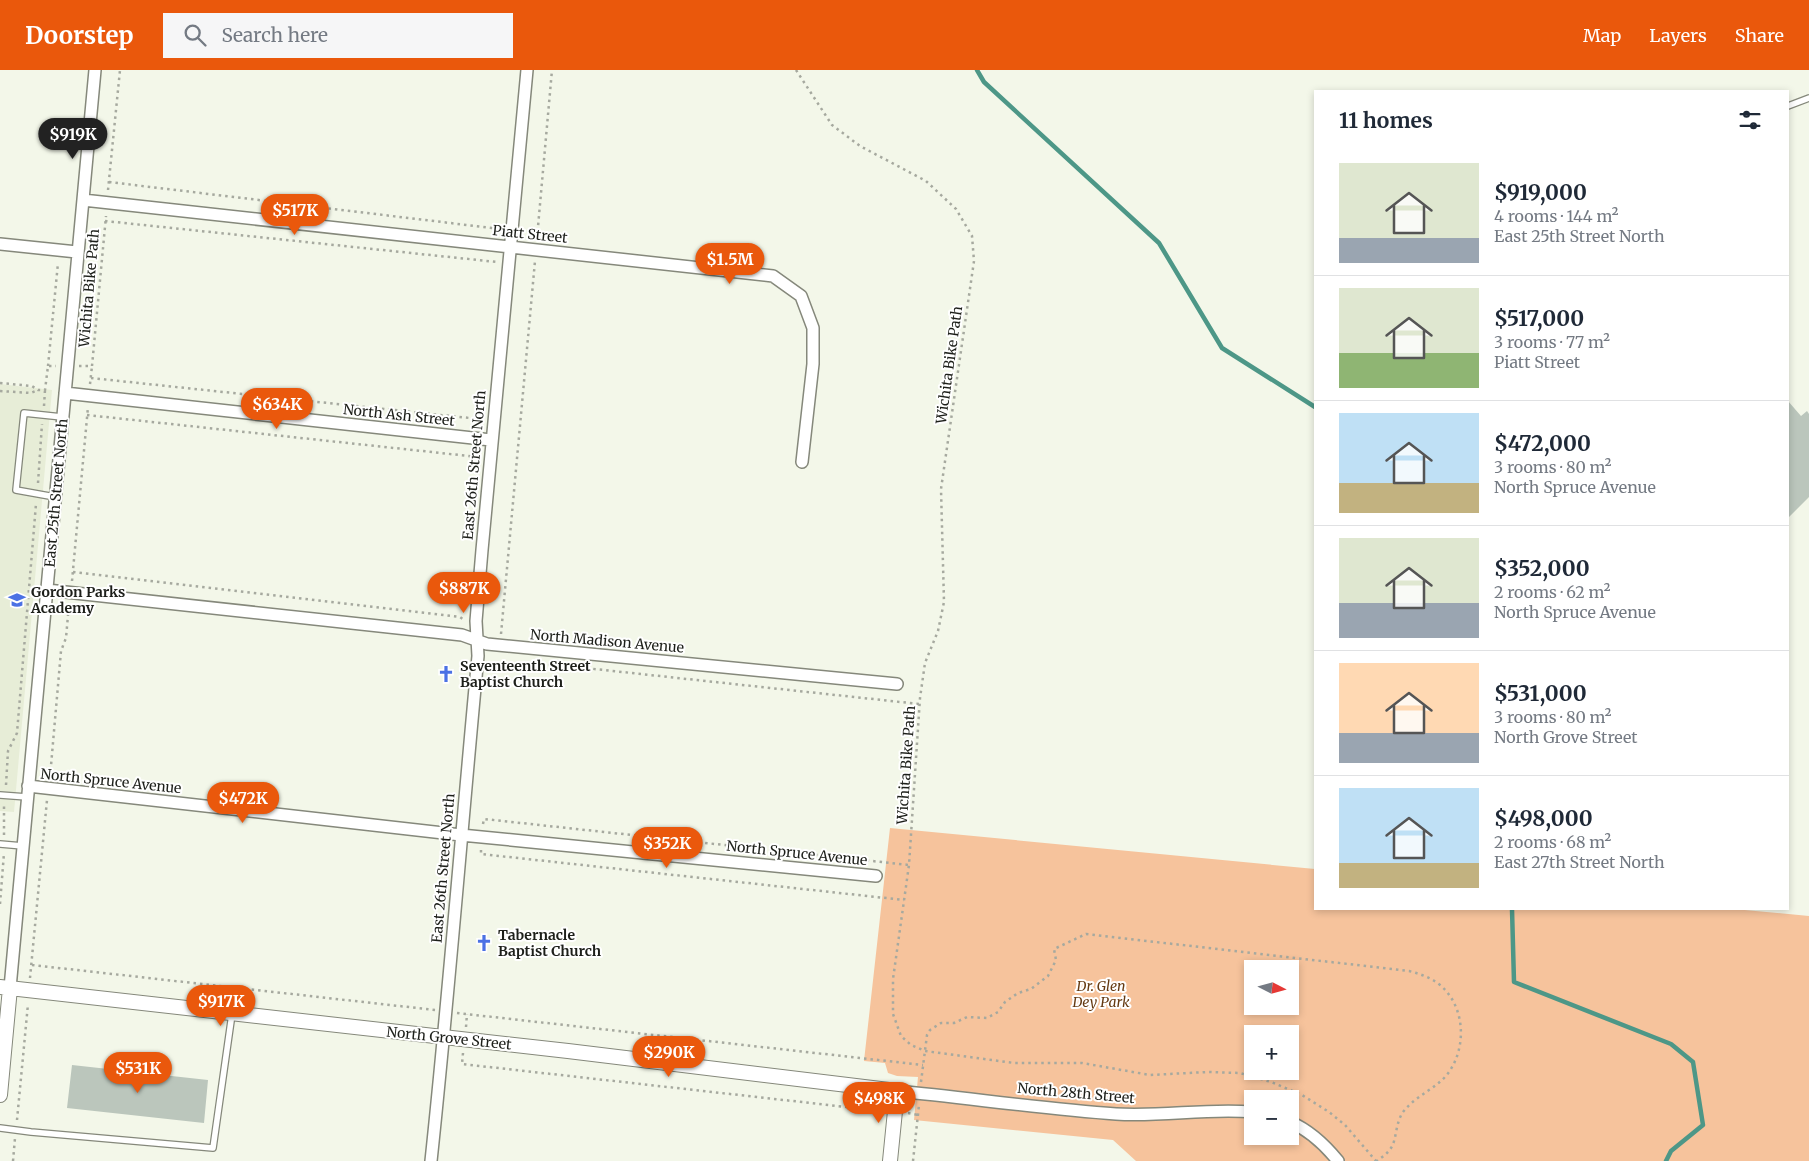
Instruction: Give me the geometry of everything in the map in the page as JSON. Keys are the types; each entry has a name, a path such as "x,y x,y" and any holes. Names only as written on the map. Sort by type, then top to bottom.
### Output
{"street":[{"name":"East 25th Street North","path":"0,1095 5,988 23,846 95,70"},
{"name":"East 26th Street North","path":"431,1161 444,1038 478,656 476,621 491,440 527,70"},
{"name":"Piatt Street","path":"83,200 773,276 801,296 813,328 813,364 802,462"},
{"path":"0,244 77,252"},
{"name":"North Ash Street","path":"65,393 491,440"},
{"name":"North Madison Avenue","path":"47,590 462,635 487,644 500,646 897,684"},
{"name":"North Spruce Avenue","path":"28,792 876,876"},
{"name":"North Grove Street","path":"5,988 897,1091"},
{"path":"890,1161 897,1091"},
{"name":"North 28th Street","path":"897,1091 1117,1114 1155,1115 1232,1110 1244,1111"},
{"path":"1299,1126 1318,1140 1338,1161"}],"lane":[{"path":"1789,106 1809,98"},
{"path":"55,497 16,490 24,413 62,417"},
{"path":"3,795 28,792"},
{"path":"2,844 23,846"},
{"path":"0,1128 213,1148 232,1014"}],"path":[{"path":"108,190 120,70"},
{"path":"500,646 552,70"},
{"name":"Wichita Bike Path","path":"796,70 832,124 860,146 926,181 956,209 972,236 974,261 941,489 944,602 938,631 925,663 920,704 909,865 893,979 893,1014 901,1036 911,1045 925,1051 1014,1063 1082,1063 1150,1075 1208,1072 1240,1073 1271,1082 1302,1095 1345,1125 1376,1161"},
{"name":"Wichita Bike Path","path":"89,396 106,212"},
{"path":"0,904 5,860 2,844 3,795 8,751 18,733 45,390 58,259"},
{"path":"48,366 58,366"},
{"name":"Wichita Bike Path","path":"80,366 92,366"},
{"path":"91,378 479,420"},
{"path":"0,383 32,386 38,390"},
{"path":"0,391 30,393 45,390"},
{"path":"88,415 478,456"},
{"path":"72,572 460,617 467,622"},
{"path":"547,664 920,704"},
{"path":"913,1161 923,1065 927,1035 930,1030 941,1023 954,1023 968,1017 987,1018 998,1012 1005,1002 1018,993 1031,989 1048,976 1056,960 1054,949 1086,934 1409,971 1426,976 1441,986 1452,999 1458,1013 1461,1043 1457,1057 1448,1073 1437,1084 1414,1100 1401,1114 1393,1147 1376,1161"},
{"path":"32,965 923,1065"},
{"path":"467,1014 462,1064 918,1114"}],"shaded area":[{"name":"Gordon Parks Academy","path":"0,384 52,390 14,812 0,811"}],"green space":[{"name":"Dr. Glen Dey Park","path":"890,828 1314,869 1314,910 1745,910 1809,916 1809,1161 1136,1161 1113,1140 914,1120 918,1077 897,1076 888,1073 885,1063 864,1061"}],"building":[{"path":"1789,402 1801,416 1807,411 1809,414 1809,497 1789,517"},
{"path":"72,1065 208,1080 204,1123 67,1108"}],"waterway":[{"path":"977,70 984,82 1159,243 1222,348 1314,406"},
{"path":"1512,910 1514,982 1671,1044 1693,1062 1703,1125 1671,1151 1666,1161"}],"place":[{"name":"Gordon Parks Academy","path":"17,600"},
{"name":"Seventeenth Street Baptist Church","path":"446,674"},
{"name":"Tabernacle Baptist Church","path":"484,943"}]}
